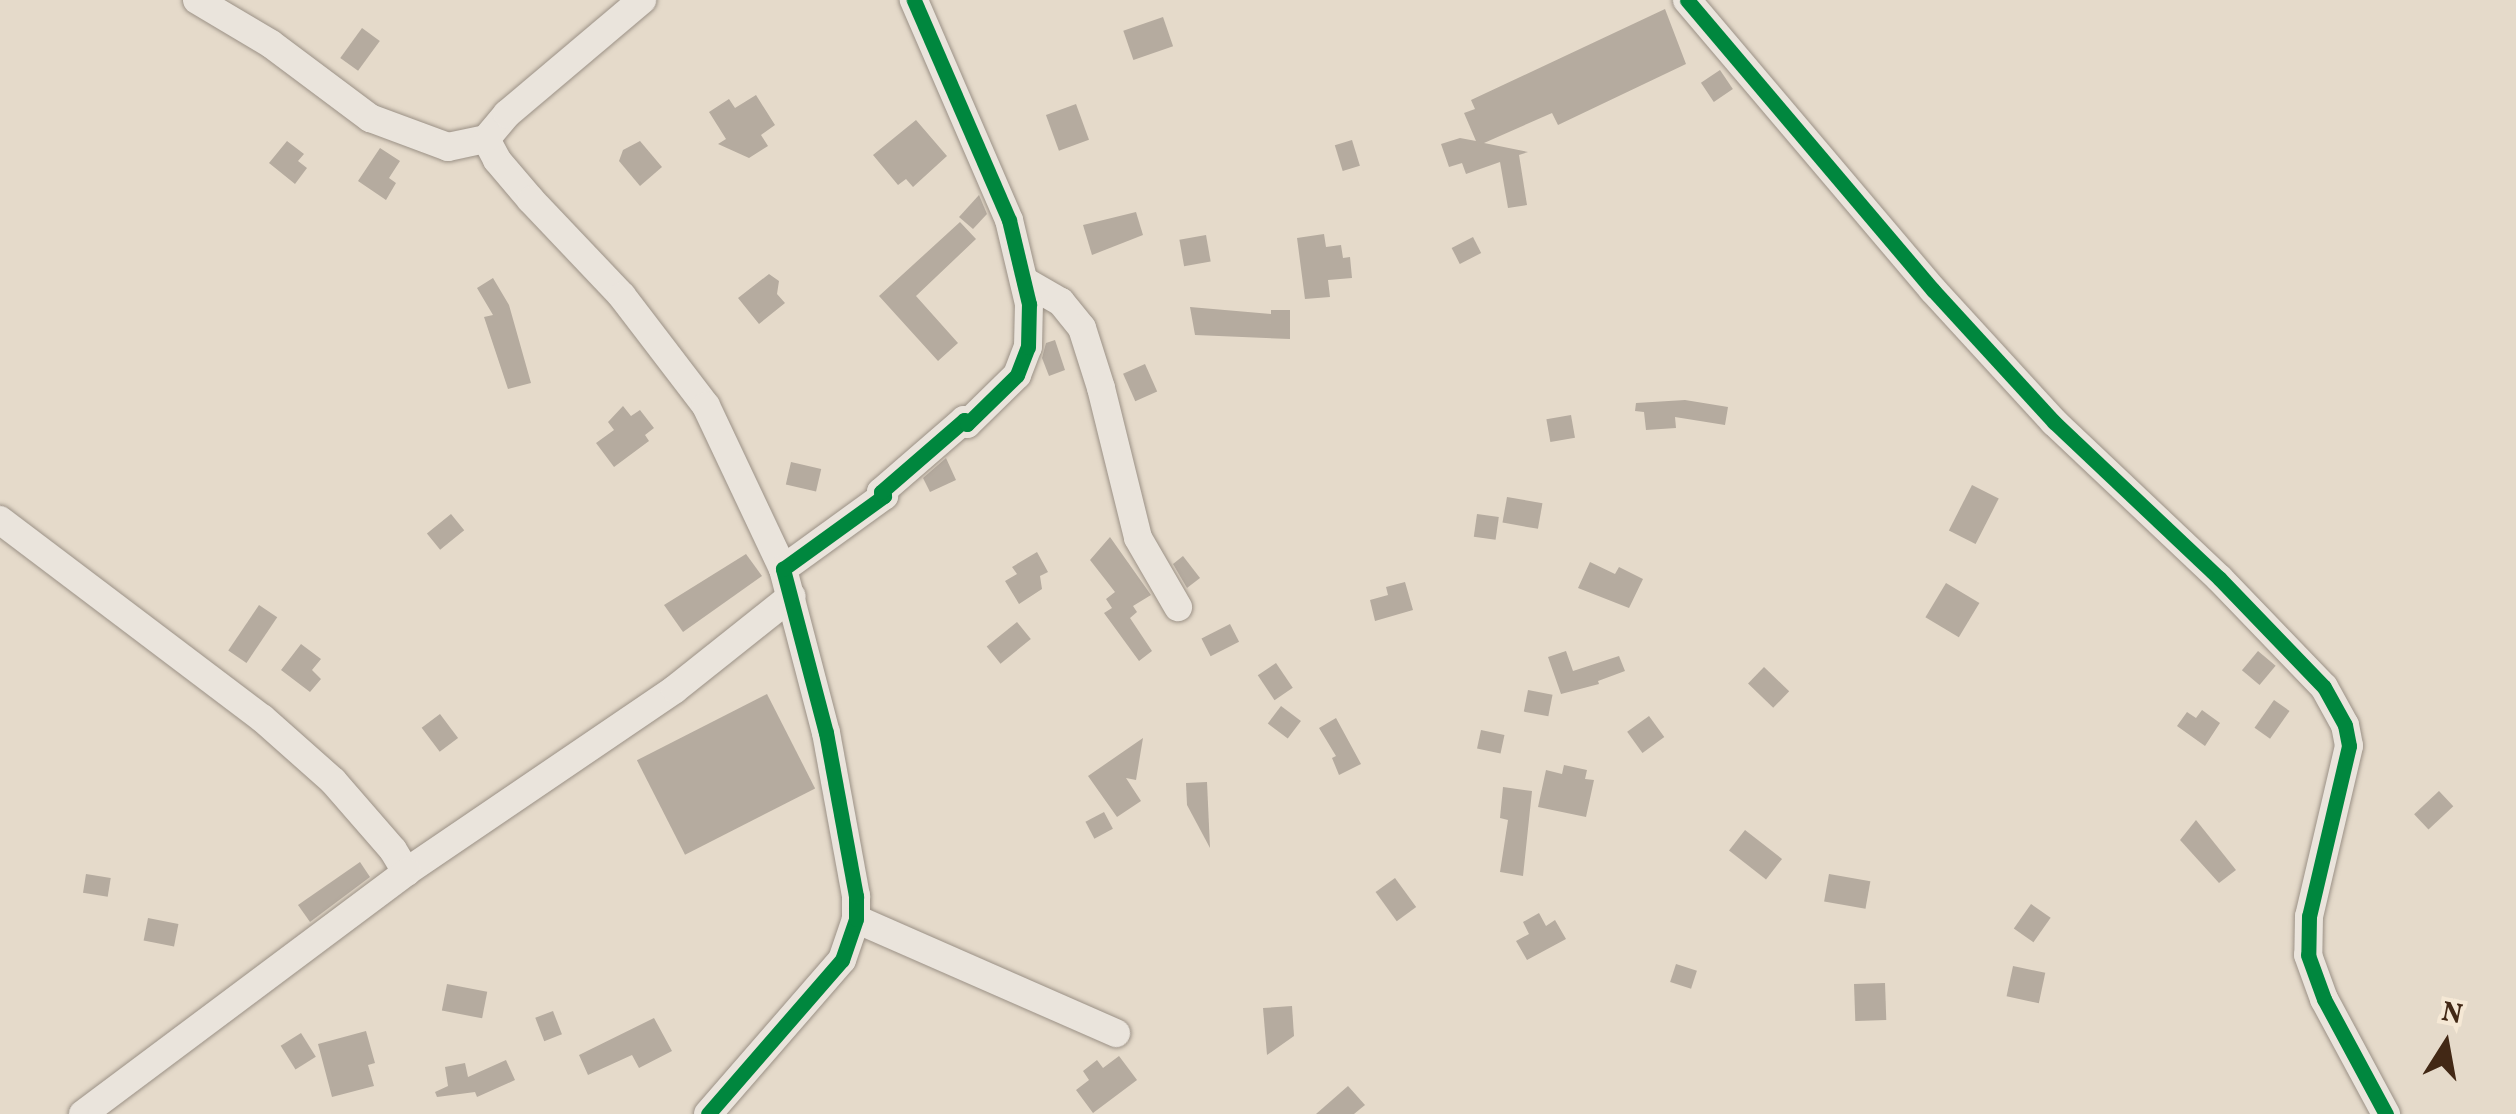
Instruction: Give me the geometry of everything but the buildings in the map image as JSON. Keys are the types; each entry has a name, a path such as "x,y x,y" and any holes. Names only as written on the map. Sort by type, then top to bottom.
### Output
{"street":[{"path":"197,0 271,44 370,118 448,147 486,139 507,114 642,0"},
{"path":"83,1114 406,872 644,711 884,496 881,492 964,420 967,424 1018,375 1030,330 1026,282 1008,220 914,0"},
{"path":"1688,0 1933,290 2054,422 2219,578 2324,686 2344,726 2349,746 2309,916 2308,955 2324,998 2386,1114"},
{"path":"486,139 497,160 622,296 706,406 787,582 834,771 856,919 842,960 715,1111"},
{"path":"1026,282 1061,302 1082,328 1102,388 1138,538 1178,606"},
{"path":"0,520 262,718 334,782 394,850 406,872"},
{"path":"856,919 1116,1033"}],"cycle path":[{"path":"708,1114 842,960 856,919 856,896 826,733 783,569 884,496 881,492 964,420 967,424 1017,375 1028,347 1029,304 1009,220 914,0"},
{"path":"1687,0 1933,290 2054,422 2219,578 2324,687 2345,725 2349,746 2309,916 2308,955 2324,999 2386,1114"}]}
